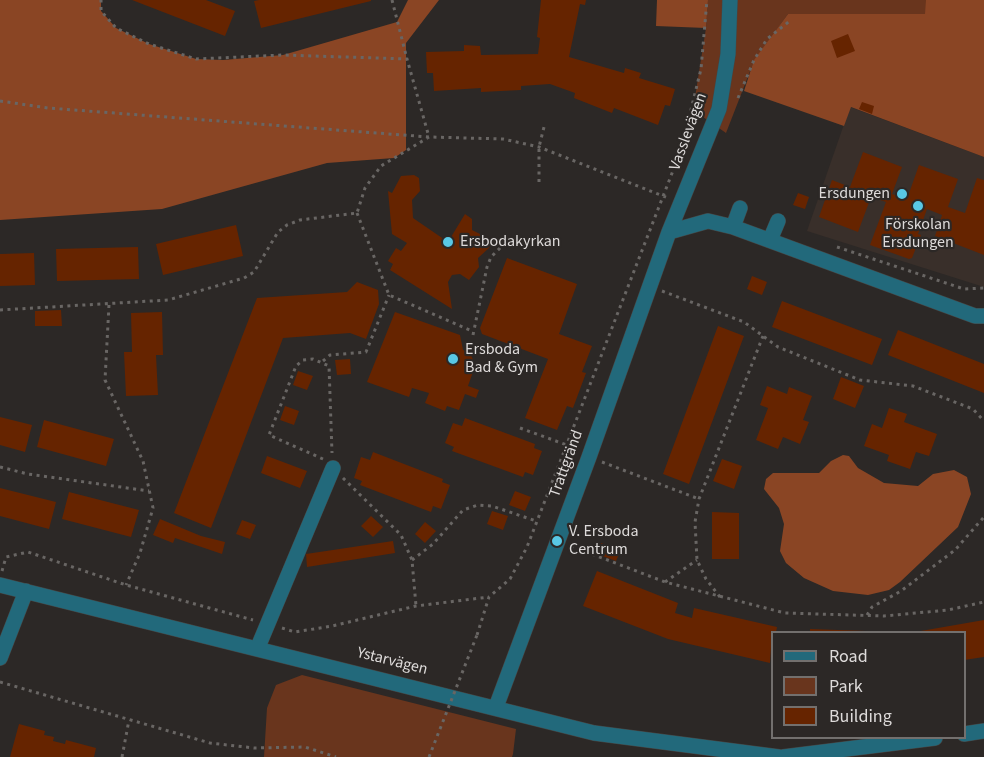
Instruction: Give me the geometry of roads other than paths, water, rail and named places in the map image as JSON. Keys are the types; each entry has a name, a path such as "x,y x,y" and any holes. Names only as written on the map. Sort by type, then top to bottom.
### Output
{"street":[{"name":"Vasslevägen","path":"681,202 719,109 728,54 730,0"},
{"name":"Trattgränd","path":"496,707 681,202"},
{"path":"733,226 740,208"},
{"path":"669,232 708,221 733,226 975,316 984,316"},
{"path":"770,240 778,221"},
{"path":"258,647 333,468"},
{"name":"Ystarvägen","path":"1,579 26,591 258,647 594,733 781,757 927,739"},
{"path":"0,658 26,591"},
{"path":"966,734 984,731"}],"place":[{"name":"Ersdungen","path":"902,194"},
{"name":"Förskolan Ersdungen","path":"918,206"},
{"name":"Ersbodakyrkan","path":"448,242"},
{"name":"Ersboda Bad & Gym","path":"453,359"},
{"name":"V. Ersboda Centrum","path":"557,541"}]}
